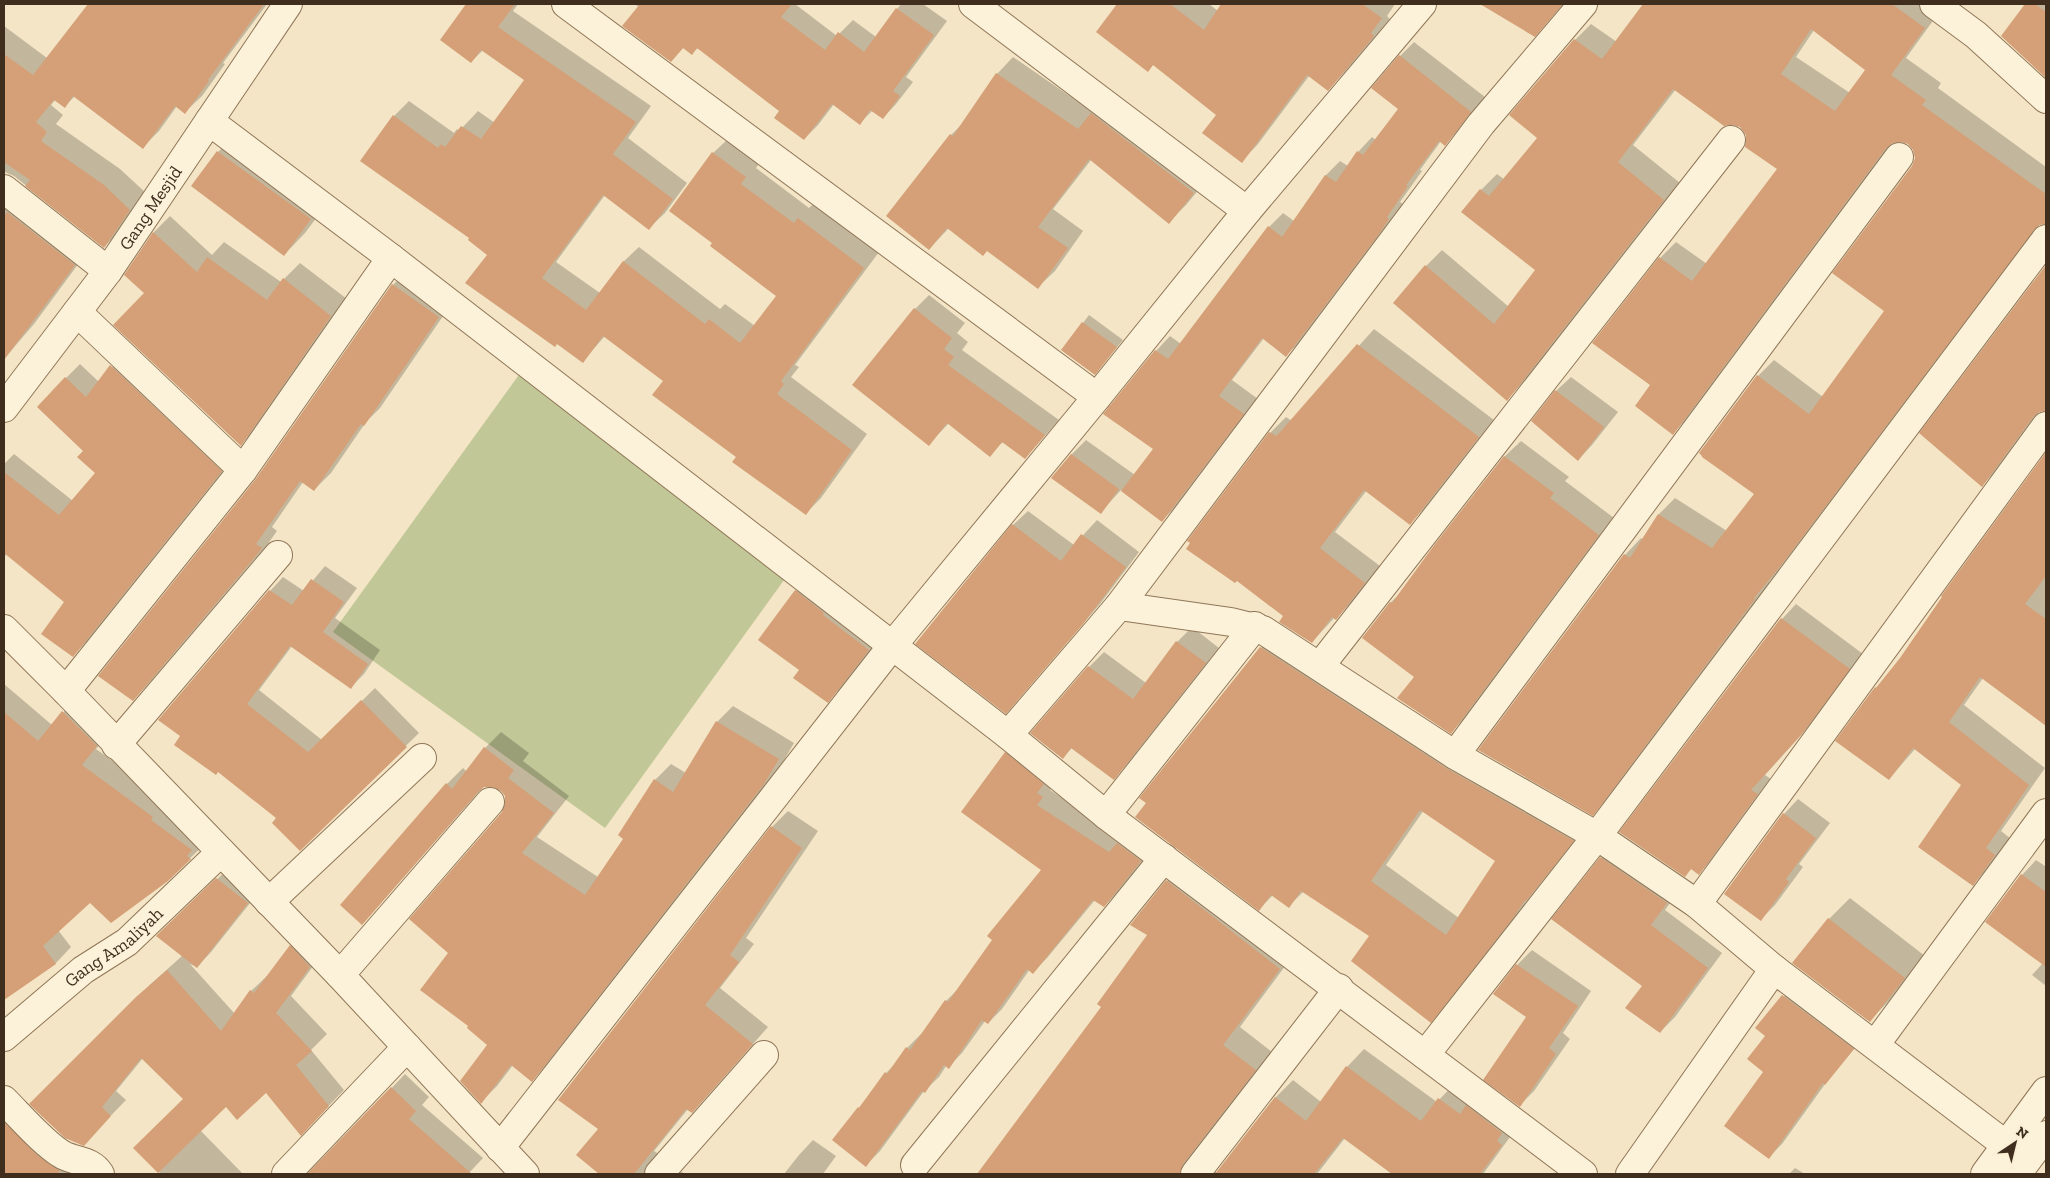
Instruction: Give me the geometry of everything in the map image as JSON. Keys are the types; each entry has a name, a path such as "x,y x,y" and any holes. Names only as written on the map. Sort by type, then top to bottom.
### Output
{"street":[{"name":"Gang Mesjid","path":"4,408 108,271 288,4"},
{"path":"566,4 1097,397"},
{"path":"973,4 1247,211"},
{"path":"1008,735 1119,606 1481,124 1583,4"},
{"path":"1934,4 1976,35 2046,99"},
{"path":"500,1148 892,646 1097,397 1413,7"},
{"path":"209,121 391,258 1008,735 1106,815 1339,988 1583,1174"},
{"path":"1320,666 1731,140"},
{"path":"1455,756 1899,157"},
{"path":"4,189 108,271"},
{"path":"1425,1055 1596,836 2046,239"},
{"path":"66,691 243,470 391,258"},
{"path":"77,312 243,470"},
{"path":"1697,904 2046,426"},
{"path":"116,744 278,556"},
{"path":"1119,606 1256,626 1320,666 1455,756 1596,836 1697,904 1774,969 2006,1145"},
{"path":"1106,815 1256,626"},
{"path":"4,629 340,975 525,1174"},
{"path":"269,902 422,758"},
{"path":"340,975 490,802"},
{"path":"1875,1046 2046,813"},
{"name":"Gang Amaliyah","path":"4,1037 84,970 126,942 221,852"},
{"path":"915,1166 1164,858"},
{"path":"1630,1174 1774,969"},
{"path":"1195,1174 1339,988"},
{"path":"286,1174 407,1047"},
{"path":"659,1174 764,1055"},
{"path":"1985,1174 2046,1091"},
{"path":"4,1100 54,1149 72,1159 89,1163 100,1174"},
{"path":"2017,1174 2046,1135"}],"green space":[{"path":"521,372 792,569 605,828 333,632"}],"building":[{"path":"88,4 264,4 185,114 175,106 143,149 73,96 65,108 54,100 36,122 47,132 41,141 104,185 130,210 104,248 25,186 30,180 4,162 4,54 33,75"},
{"path":"466,4 515,4 498,27 636,122 613,154 673,199 649,230 603,195 542,278 586,310 623,261 705,324 709,319 740,343 776,296 710,246 712,243 669,211 712,152 746,177 741,184 794,223 798,218 864,268 781,381 784,384 777,394 852,450 806,515 732,462 736,457 652,395 663,381 603,336 583,363 557,344 555,347 465,283 487,255 468,240 469,238 360,161 393,115 438,148 441,144 445,147 461,126 481,139 524,80 481,50 471,63 440,40"},
{"path":"640,4 792,4 781,17 825,50 838,32 864,52 896,8 934,35 893,91 900,96 883,119 870,110 860,125 832,104 804,140 774,118 779,111 697,48 692,55 683,48 671,62 622,26"},
{"path":"1117,4 1170,4 1204,30 1221,4 1362,4 1382,18 1371,33 1374,36 1328,91 1307,75 1242,163 1202,133 1216,115 1153,65 1148,72 1096,32"},
{"path":"1480,4 1563,4 1535,37"},
{"path":"1643,4 1892,4 1925,28 1891,75 1926,100 1922,105 2046,194 2046,224 2039,225 2034,230 1782,564 1754,598 1593,816 1478,750 1624,554 1630,558 1658,514 1712,548 1754,494 1699,453 1757,375 1809,414 1884,311 1832,273 1912,166 1915,158 1913,150 1908,144 1901,142 1893,143 1886,148 1673,435 1635,406 1650,385 1592,343 1659,257 1692,281 1777,169 1745,147 1746,135 1740,127 1733,125 1724,126 1673,89 1618,162 1664,200 1507,401 1393,303 1425,265 1494,324 1535,270 1461,212 1480,189 1489,196 1537,138 1509,115 1574,39 1602,59","holes":["1811,29 1865,70 1835,111 1781,74"]},
{"path":"2025,4 2035,4 2046,12 2046,78 2001,36"},
{"path":"1399,55 1471,112 1445,146 1439,141 1406,185 1408,186 1387,217 1389,219 1379,234 1286,357 1262,338 1219,396 1244,414 1162,522 1121,491 1153,449 1103,414 1155,350 1168,359 1268,226 1282,237 1325,175 1336,182 1357,151 1363,155 1398,109 1371,88"},
{"path":"996,73 1078,129 1091,113 1194,193 1169,224 1089,159 1038,227 1068,248 1038,289 987,251 983,256 947,228 929,250 886,216 950,134 953,136"},
{"path":"217,151 311,219 284,256 191,186"},
{"path":"7,212 75,265 4,360 4,217"},
{"path":"153,232 197,272 207,257 267,300 283,278 331,316 241,446 113,325 144,293 124,275"},
{"path":"2046,265 2046,411 2039,412 2033,417 1982,487 1919,433"},
{"path":"392,284 439,317 364,426 361,424 314,491 300,481 256,544 262,548 133,701 98,676 255,480"},
{"path":"914,308 952,338 944,349 954,357 948,365 1045,435 1025,459 1002,442 990,457 947,423 929,446 852,385"},
{"path":"1082,322 1117,347 1095,375 1061,350"},
{"path":"1357,344 1479,437 1410,525 1364,490 1320,548 1365,583 1336,620 1332,617 1312,643 1279,622 1283,616 1237,581 1235,583 1186,549 1190,543 1187,541 1269,432 1276,436 1281,431"},
{"path":"110,365 222,471 73,657 41,634 64,602 4,553 4,472 59,515 95,473 77,457 83,451 37,407 65,377 86,397"},
{"path":"1555,390 1604,427 1578,461 1531,421"},
{"path":"2046,452 2046,576 2025,604 2046,619 2046,726 1980,677 1949,722 2029,785 1986,848 1995,855 1973,886 1918,847 1961,785 1913,748 1889,780 1835,741 1875,687 1900,658 1941,596"},
{"path":"1071,454 1119,489 1101,514 1051,478"},
{"path":"1504,456 1554,493 1550,498 1599,535 1451,734 1397,698 1414,677 1362,638 1390,602 1392,603 1435,544"},
{"path":"1012,524 1061,561 1081,534 1126,567 1083,624 1006,714 915,644"},
{"path":"311,579 344,602 323,632 368,664 351,689 290,646 247,704 308,752 361,700 407,747 300,851 272,823 276,818 218,772 216,775 174,745 180,736 158,720 269,590 292,605"},
{"path":"795,590 824,613 823,615 869,650 828,703 793,678 799,670 758,640"},
{"path":"1781,618 1850,669 1802,734 1751,790 1758,794 1699,875 1691,869 1685,877 1619,832"},
{"path":"1176,641 1206,663 1114,780 1071,748 1063,759 1030,733 1088,666 1133,699"},
{"path":"1260,647 1446,768 1574,841 1525,900 1431,1023 1351,961 1369,936 1301,891 1289,908 1271,895 1259,911 1135,817 1146,803 1139,798","holes":["1420,810 1495,861 1446,935 1371,881"]},
{"path":"62,711 97,746 82,765 153,817 151,820 192,850 187,856 191,859 168,881 111,923 90,903 43,946 56,964 4,1000 4,712 38,741"},
{"path":"716,721 779,759 764,784 532,1082 511,1065 481,1104 460,1081 487,1045 467,1028 468,1026 420,990 448,953 409,919 502,812 505,796 501,791 492,787 484,787 478,792 362,925 340,905 446,783 452,789 484,747 514,770 508,778 554,813 522,853 585,895 623,839 618,835 654,779 673,792"},
{"path":"1005,752 1044,784 1037,793 1043,797 1037,805 1109,852 1117,843 1141,861 1104,907 1093,900 1033,974 1027,969 988,1024 982,1020 949,1069 944,1065 925,1093 922,1091 866,1167 832,1140 859,1108 885,1072 887,1074 906,1047 910,1050 945,1000 948,1002 992,940 987,936 1041,870 961,812"},
{"path":"1783,813 1816,838 1786,879 1789,882 1761,921 1724,894"},
{"path":"771,826 802,848 730,955 739,962 705,1005 753,1044 692,1113 686,1109 634,1174 599,1174 576,1155 598,1129 558,1100"},
{"path":"1600,857 1667,903 1651,925 1708,968 1660,1033 1625,1008 1642,986 1551,919"},
{"path":"2021,874 2046,892 2046,967 1985,922"},
{"path":"216,878 248,903 197,968 156,936"},
{"path":"1166,880 1280,969 1223,1045 1256,1070 1183,1164 1180,1174 977,1174 1101,1007 1097,1004 1147,935 1130,925"},
{"path":"1828,918 1905,978 1870,1022 1792,963"},
{"path":"290,945 310,967 276,1013 312,1051 296,1065 329,1106 301,1136 266,1093 237,1120 226,1107 158,1173 133,1148 183,1099 141,1058 102,1107 111,1116 84,1146 65,1138 29,1104 136,997 167,970 221,1031 250,990 254,993"},
{"path":"1516,964 1578,1006 1549,1048 1556,1054 1520,1107 1483,1080 1526,1017 1493,994"},
{"path":"1782,995 1854,1049 1825,1085 1823,1083 1769,1159 1724,1126 1763,1072 1747,1059 1765,1036 1755,1028"},
{"path":"1346,1066 1421,1121 1438,1098 1460,1114 1466,1105 1502,1133 1497,1141 1502,1145 1480,1174 1392,1174 1343,1138 1314,1174 1215,1174 1275,1097 1306,1121"},
{"path":"391,1087 416,1111 409,1119 472,1174 307,1174"},
{"path":"4,1122 38,1156 60,1171 57,1174 4,1174"}]}
